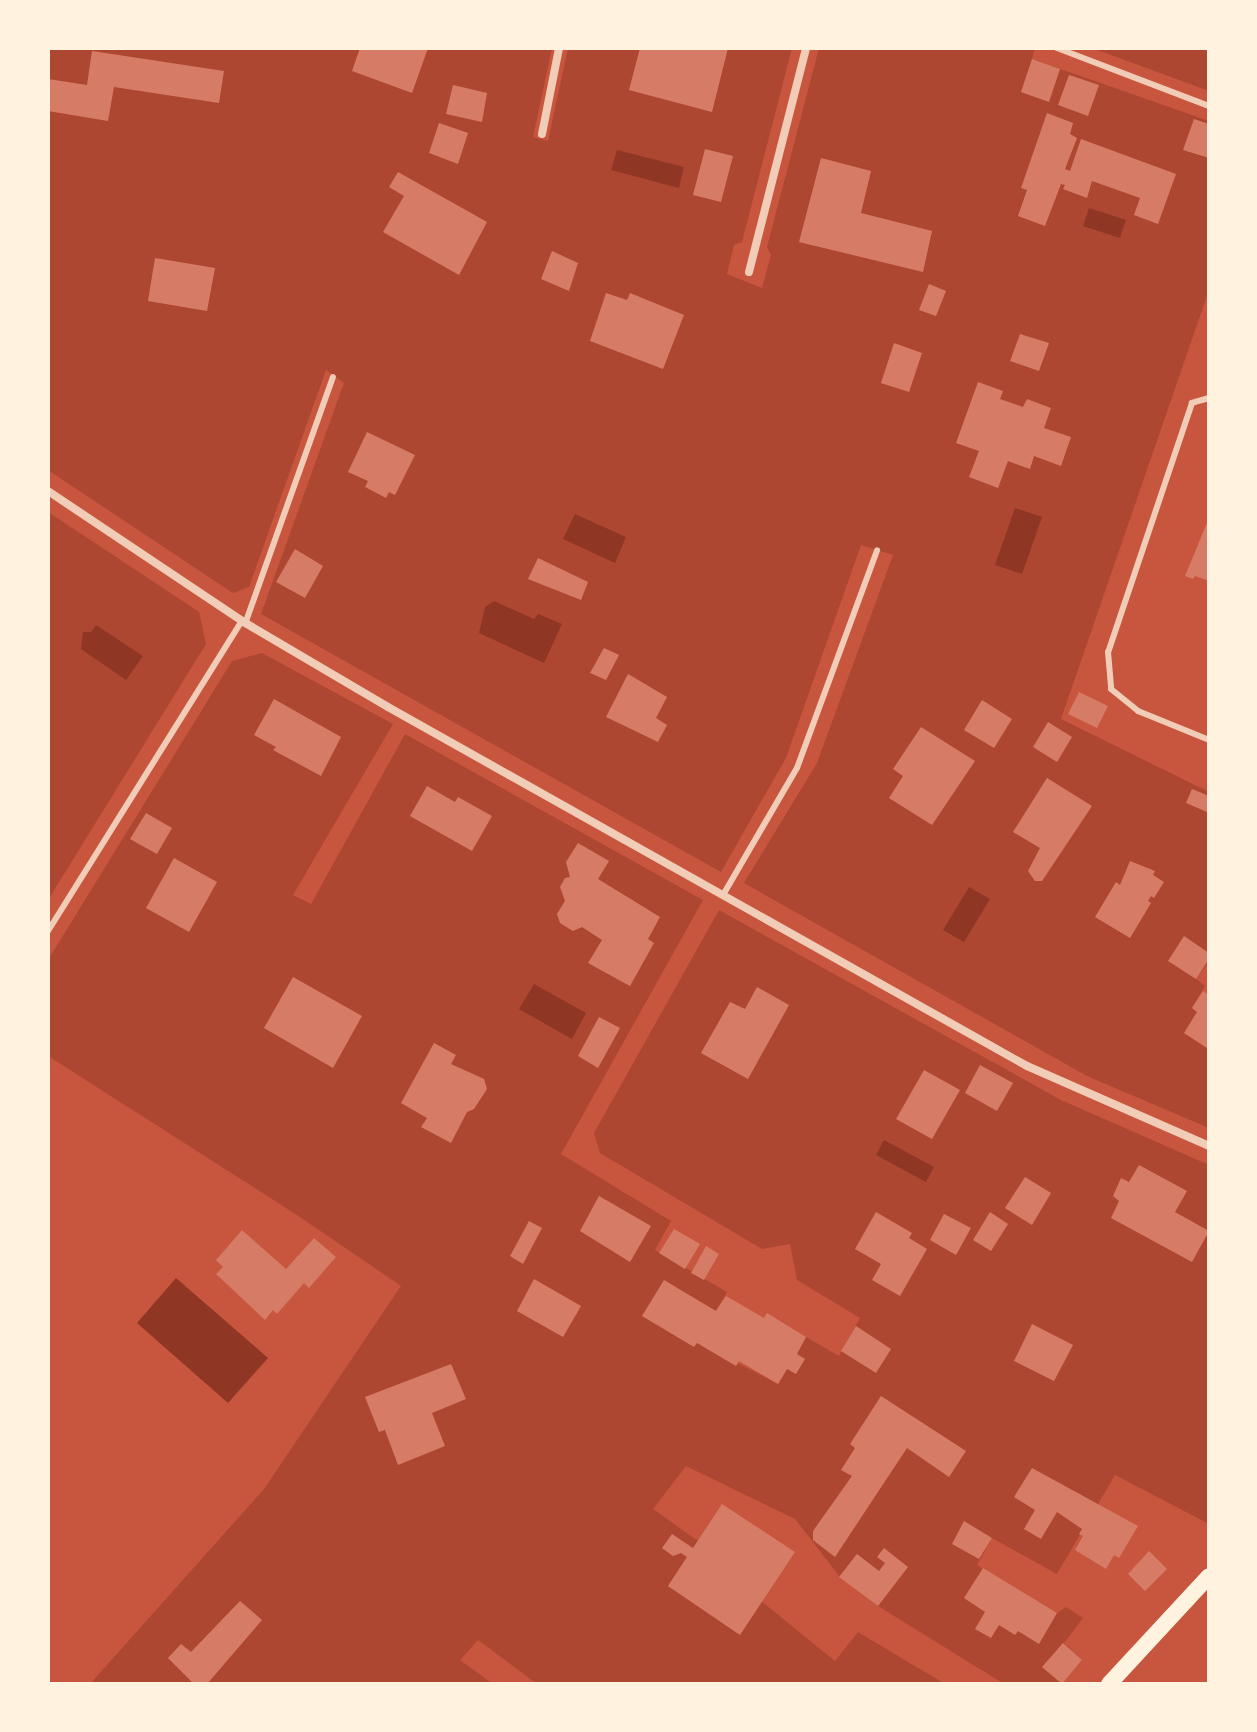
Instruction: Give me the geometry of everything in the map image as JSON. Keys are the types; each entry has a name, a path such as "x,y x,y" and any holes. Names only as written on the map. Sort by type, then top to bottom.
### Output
{"main road":[{"path":"1109,1684 1209,1576"}],"street":[{"path":"542,134 559,48"},
{"path":"749,272 806,48"},
{"path":"48,491 244,622 723,895 1027,1066 1209,1146"}],"lane":[{"path":"1057,48 1209,106"},
{"path":"48,931 244,622 333,377"},
{"path":"1209,398 1192,403 1108,652 1111,689 1138,711 1209,740"},
{"path":"723,895 797,768 877,550"}],"shaded area":[{"path":"48,48 552,48 533,137 548,141 568,48 792,48 742,242 734,245 727,274 762,288 771,255 767,247 819,48 1035,48 1032,59 1209,121 1209,290 1061,719 1209,792 1209,961 1196,979 1205,986 1192,1008 1197,1012 1184,1033 1209,1050 1209,1128 1087,1076 744,883 817,763 893,555 861,545 786,758 721,872 261,614 344,383 326,370 249,587 233,593 48,470"},
{"path":"1092,48 1209,48 1209,91"},
{"path":"617,150 684,167 679,188 611,170"},
{"path":"1089,208 1126,220 1120,238 1083,226"},
{"path":"1015,508 1042,517 1022,574 995,565"},
{"path":"48,512 199,612 206,644 48,900"},
{"path":"575,514 626,537 615,563 563,539"},
{"path":"494,601 534,619 538,614 562,624 544,663 479,633 485,607"},
{"path":"96,625 143,656 126,680 81,649 83,632 91,632"},
{"path":"262,653 393,724 293,895 311,904 405,734 703,900 561,1154 671,1221 655,1250 727,1292 697,1342 778,1384 806,1337 839,1356 860,1318 797,1280 790,1244 762,1249 600,1153 594,1133 719,910 1061,1100 1209,1165 1209,1524 1115,1475 1057,1574 992,1538 977,1565 1057,1613 1066,1607 1083,1618 1064,1643 1082,1660 1062,1684 1004,1684 878,1606 840,1577 795,1519 686,1466 653,1509 698,1541 668,1586 739,1634 761,1601 835,1661 858,1632 945,1684 537,1684 478,1640 460,1660 493,1684 90,1684 264,1489 401,1286 297,1215 48,1056 48,960 232,661"},
{"path":"969,887 990,899 964,942 943,930"},
{"path":"534,984 586,1013 572,1039 519,1009"},
{"path":"884,1140 934,1167 926,1182 876,1155"},
{"path":"176,1278 268,1358 228,1403 137,1323"}],"building":[{"path":"360,48 428,48 412,93 352,71"},
{"path":"640,48 728,48 712,112 629,90"},
{"path":"92,51 224,71 219,103 114,87 108,121 48,111 48,79 87,85"},
{"path":"1032,59 1060,69 1049,102 1021,92"},
{"path":"1069,75 1099,85 1088,116 1058,105"},
{"path":"453,85 487,93 482,122 446,114"},
{"path":"1047,113 1073,123 1070,134 1077,138 1065,169 1070,171 1081,139 1176,174 1158,224 1134,215 1140,198 1092,181 1087,198 1063,189 1065,185 1061,184 1045,226 1018,216 1027,190 1021,188"},
{"path":"1194,119 1209,124 1209,158 1183,150"},
{"path":"439,123 468,133 458,164 429,153"},
{"path":"705,149 733,156 721,202 693,195"},
{"path":"821,158 871,171 861,213 932,231 923,272 799,242"},
{"path":"398,172 487,222 459,275 383,232 404,196 389,187"},
{"path":"552,251 578,263 569,291 541,279"},
{"path":"155,258 215,268 207,311 148,301"},
{"path":"929,284 946,291 936,316 919,310"},
{"path":"606,293 627,300 630,293 684,315 663,369 590,341"},
{"path":"1020,334 1049,343 1039,371 1010,361"},
{"path":"894,343 922,353 909,392 881,383"},
{"path":"978,382 1003,391 1000,399 1023,407 1027,399 1051,408 1044,428 1071,437 1061,466 1034,456 1030,469 1008,461 998,488 969,477 979,451 956,443"},
{"path":"367,432 415,455 395,495 389,492 386,498 365,487 368,481 348,472"},
{"path":"1209,518 1209,581 1195,576 1193,579 1185,576"},
{"path":"295,549 323,566 305,598 276,582"},
{"path":"538,558 588,582 581,600 528,579"},
{"path":"604,648 619,655 606,680 590,673"},
{"path":"628,674 667,697 656,718 667,725 658,742 606,717"},
{"path":"1079,692 1108,706 1097,728 1068,714"},
{"path":"274,699 341,737 321,776 273,750 276,747 254,735"},
{"path":"982,700 1012,719 994,748 964,730"},
{"path":"1048,722 1072,737 1057,762 1033,747"},
{"path":"921,727 975,761 932,825 889,798 903,776 893,769"},
{"path":"1047,778 1092,806 1042,881 1035,881 1028,871 1040,848 1013,832"},
{"path":"427,786 455,802 458,797 492,816 472,851 410,816"},
{"path":"1192,789 1209,796 1207,812 1186,803"},
{"path":"146,813 172,828 157,854 130,839"},
{"path":"578,843 609,861 598,879 660,917 648,939 654,943 630,986 588,963 602,940 582,927 573,931 560,923 557,914 565,901 560,887 565,878 570,877 566,862"},
{"path":"174,858 217,882 189,932 146,908"},
{"path":"1130,861 1155,871 1153,875 1164,882 1154,898 1151,896 1148,901 1151,903 1130,938 1095,917 1116,882 1120,885"},
{"path":"1184,936 1209,953 1209,959 1196,979 1168,961"},
{"path":"293,977 362,1016 333,1068 264,1028"},
{"path":"757,987 789,1005 748,1079 701,1053 730,1002 745,1009"},
{"path":"1203,991 1209,995 1209,1049 1184,1033 1197,1012 1192,1008"},
{"path":"599,1017 620,1028 598,1068 578,1056"},
{"path":"434,1043 456,1055 451,1064 484,1079 487,1089 474,1109 467,1112 451,1143 421,1127 427,1118 401,1103"},
{"path":"980,1065 1013,1083 997,1111 965,1093"},
{"path":"924,1070 960,1090 932,1139 896,1119"},
{"path":"1139,1165 1187,1191 1175,1212 1209,1231 1192,1262 1111,1218 1119,1201 1113,1196 1121,1178 1129,1182"},
{"path":"1025,1177 1051,1193 1032,1225 1005,1208"},
{"path":"599,1196 651,1226 630,1262 580,1231"},
{"path":"876,1212 912,1233 909,1238 927,1249 900,1296 872,1280 881,1264 855,1249"},
{"path":"990,1212 1008,1224 991,1251 973,1240"},
{"path":"944,1214 971,1228 956,1255 930,1240"},
{"path":"529,1221 542,1228 523,1264 510,1256"},
{"path":"674,1229 700,1244 685,1269 659,1253"},
{"path":"242,1230 286,1269 314,1238 336,1257 309,1288 304,1283 277,1314 273,1310 265,1320 216,1274 223,1267 216,1260"},
{"path":"706,1246 719,1254 704,1280 691,1273"},
{"path":"534,1279 581,1306 563,1337 517,1311"},
{"path":"664,1280 716,1311 726,1296 764,1318 767,1313 806,1337 797,1354 805,1359 796,1374 787,1369 778,1384 739,1361 736,1366 697,1343 694,1347 642,1316"},
{"path":"1032,1324 1073,1345 1054,1381 1014,1361"},
{"path":"856,1326 891,1349 876,1373 841,1351"},
{"path":"451,1364 466,1399 432,1413 445,1446 398,1465 385,1430 379,1432 365,1397"},
{"path":"881,1396 966,1451 949,1477 907,1448 835,1557 813,1540 813,1531 852,1476 841,1470 855,1448 850,1444"},
{"path":"1032,1468 1138,1526 1119,1558 1114,1555 1106,1569 1075,1550 1083,1536 1079,1534 1082,1529 1057,1512 1041,1539 1024,1529 1035,1510 1014,1497"},
{"path":"722,1504 795,1552 740,1635 668,1586 687,1557 681,1553 673,1556 662,1548 672,1534 693,1548"},
{"path":"964,1521 992,1538 979,1559 952,1544"},
{"path":"884,1548 908,1567 878,1606 839,1577 857,1554 879,1571 885,1563 877,1557"},
{"path":"1149,1551 1167,1569 1145,1591 1128,1574"},
{"path":"983,1568 1057,1613 1039,1644 1018,1631 1015,1635 999,1625 991,1638 975,1629 985,1612 964,1598"},
{"path":"240,1601 262,1620 207,1684 194,1684 168,1658 181,1644 191,1652"},
{"path":"1063,1643 1082,1660 1062,1684 1042,1667"}]}
